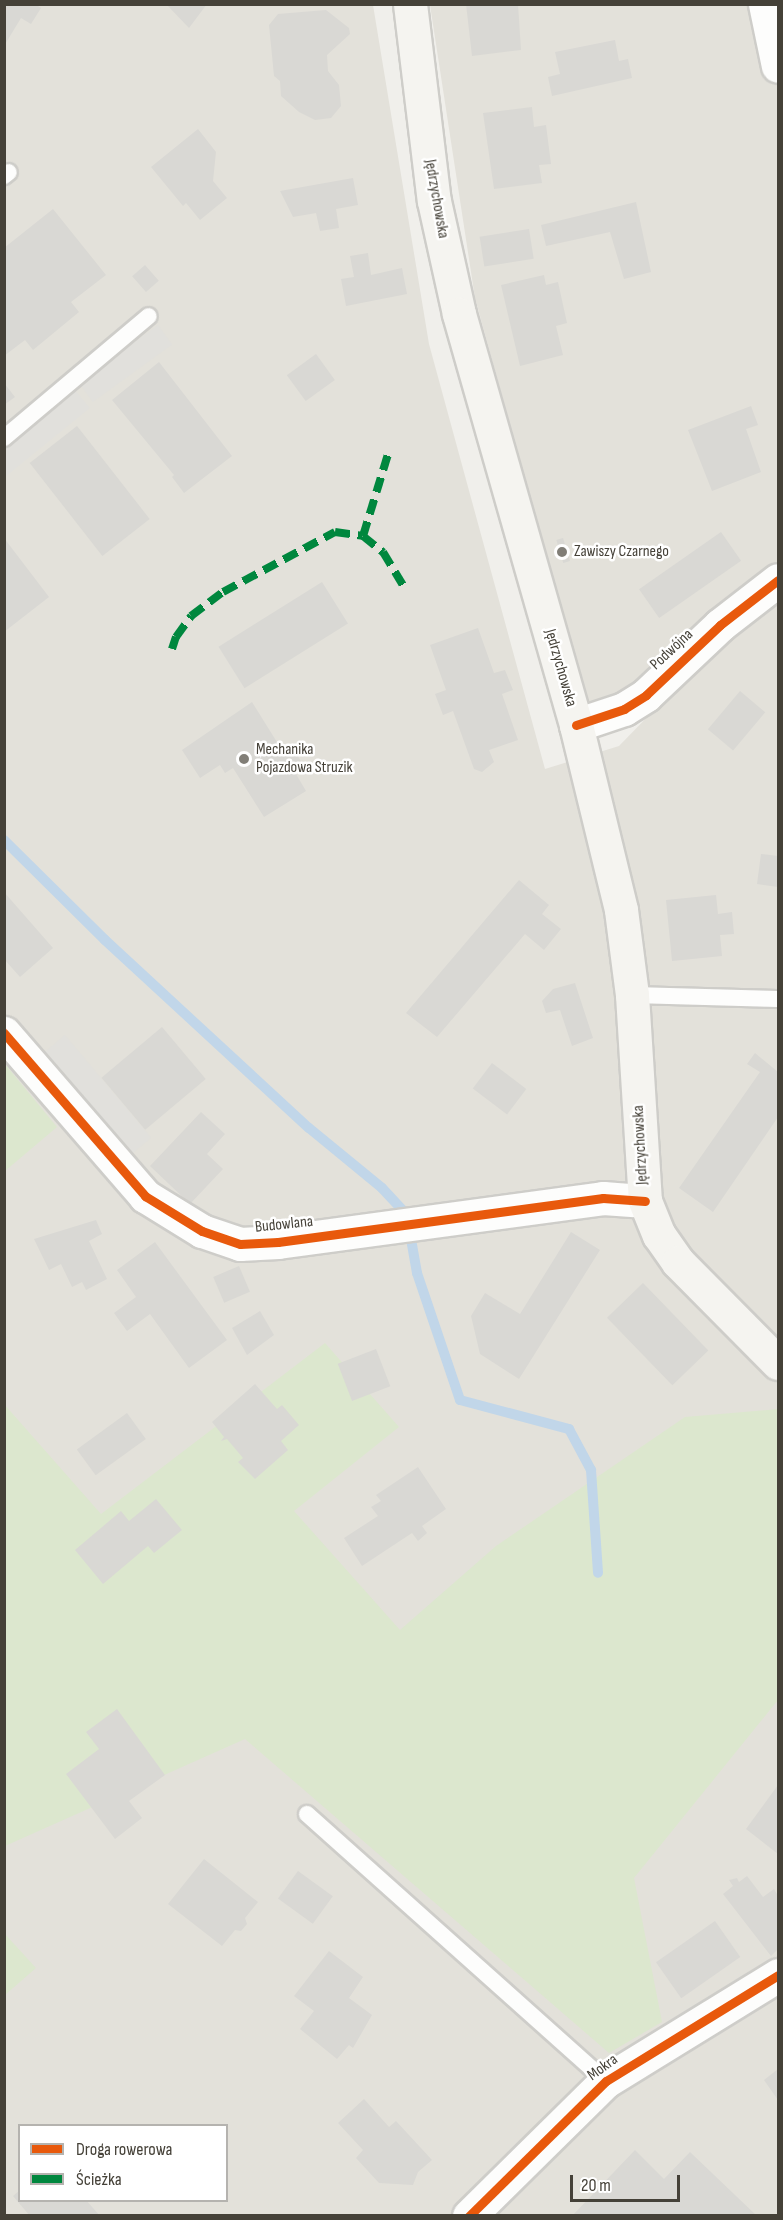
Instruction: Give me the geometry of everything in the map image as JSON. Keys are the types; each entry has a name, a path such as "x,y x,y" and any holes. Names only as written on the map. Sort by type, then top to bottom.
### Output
{"main road":[{"name":"Jędrzychowska","path":"410,4 434,201 457,305 576,725 621,910 632,995 645,1201 659,1235 678,1262 775,1350"}],"street":[{"path":"765,4 778,66"},
{"name":"Podwójna","path":"576,725 624,709 646,695 720,625 778,580"},
{"name":"Budowlana","path":"6,1037 145,1196 202,1231 240,1244 271,1243 603,1198 645,1201"},
{"name":"Mokra","path":"469,2216 606,2081 778,1975"}],"lane":[{"path":"4,438 149,316"},
{"path":"632,995 778,999"},
{"path":"308,1814 606,2081"}],"shaded area":[{"path":"5,5 373,5 429,344 545,769 619,746 778,583 778,2215 5,2216"},
{"path":"430,5 778,5 778,570 591,719 475,298"},
{"path":"158,325 172,344 93,402 79,383"},
{"path":"75,390 90,408 5,477 5,448"},
{"path":"65,1035 151,1138 127,1158 40,1056"}],"green space":[{"path":"4,1063 57,1127 5,1171 4,1171"},
{"path":"325,1343 399,1427 294,1511 400,1630 496,1546 685,1417 778,1409 778,1700 634,1878 662,2022 609,2053 245,1739 5,1846 4,1404 101,1514"},
{"path":"4,1933 36,1968 5,1995 4,1995"}],"building":[{"path":"4,4 35,4 41,8 31,24 21,18 4,46"},
{"path":"166,4 207,4 189,28"},
{"path":"466,4 518,4 521,50 472,56"},
{"path":"326,10 349,28 350,34 327,55 328,71 339,85 341,106 331,118 315,120 299,112 281,96 280,81 274,76 269,25 278,14"},
{"path":"615,40 619,61 628,59 632,78 552,96 548,77 560,74 555,52"},
{"path":"532,107 534,127 546,125 551,164 539,165 542,183 494,189 483,113"},
{"path":"198,129 216,152 213,181 227,198 200,220 186,203 183,206 151,167"},
{"path":"353,178 358,205 336,209 339,228 320,231 316,213 293,217 280,191"},
{"path":"636,202 651,272 624,279 610,232 546,246 541,225"},
{"path":"53,209 106,275 71,302 79,312 33,350 25,340 4,356 4,248"},
{"path":"529,229 534,259 484,266 480,237"},
{"path":"368,253 371,275 402,268 407,294 346,306 341,279 354,277 350,256"},
{"path":"145,265 159,281 146,292 132,276"},
{"path":"544,275 546,285 558,282 567,323 556,326 563,355 520,366 501,285"},
{"path":"316,354 335,380 306,401 287,375"},
{"path":"159,362 232,456 184,493 172,477 174,475 112,400"},
{"path":"4,383 15,397 4,405"},
{"path":"751,406 758,425 746,429 761,472 712,491 688,430"},
{"path":"77,426 150,519 102,556 30,463"},
{"path":"721,532 741,561 659,618 639,589"},
{"path":"4,538 49,597 4,632"},
{"path":"563,538 570,561 563,563 556,540"},
{"path":"322,582 348,624 245,688 219,647"},
{"path":"478,628 494,673 505,670 513,690 502,694 518,740 489,750 494,762 482,772 474,769 453,711 443,715 435,694 446,690 430,645"},
{"path":"740,691 765,712 733,751 708,729"},
{"name":"Mechanika Pojazdowa Struzik","path":"252,702 285,755 294,750 302,763 293,769 306,791 264,817 233,768 225,773 220,765 200,778 182,750"},
{"path":"761,854 778,856 778,887 757,884"},
{"path":"519,880 549,905 542,914 561,929 544,950 525,934 437,1037 406,1013"},
{"path":"4,892 53,948 20,977 4,959"},
{"path":"716,895 718,914 732,912 734,934 720,935 722,956 672,961 666,900"},
{"path":"575,983 593,1038 572,1046 560,1010 546,1013 542,1001 553,989"},
{"path":"162,1027 206,1079 145,1130 101,1078"},
{"path":"755,1053 778,1072 778,1117 713,1212 679,1188 760,1072 747,1064"},
{"path":"492,1063 526,1089 507,1114 473,1089"},
{"path":"201,1112 225,1134 207,1154 223,1169 190,1204 150,1166"},
{"path":"96,1220 102,1234 89,1241 107,1279 86,1290 82,1282 72,1287 61,1264 49,1270 34,1239"},
{"path":"571,1232 600,1250 519,1379 480,1354 471,1316 485,1293 520,1314"},
{"path":"155,1242 227,1340 189,1368 150,1314 127,1331 114,1313 136,1297 117,1270"},
{"path":"239,1266 250,1292 224,1303 213,1277"},
{"path":"643,1283 708,1351 672,1385 607,1318"},
{"path":"260,1311 274,1335 247,1355 232,1328"},
{"path":"376,1349 390,1386 352,1401 338,1364"},
{"path":"255,1384 277,1409 282,1405 299,1425 281,1441 288,1450 255,1479 238,1462 243,1458 227,1439 221,1441 224,1437 212,1422"},
{"path":"127,1413 146,1439 96,1475 77,1449"},
{"path":"418,1467 446,1509 422,1526 427,1533 418,1541 412,1533 362,1566 344,1538 378,1516 371,1507 381,1501 376,1495"},
{"path":"156,1499 182,1530 154,1553 148,1546 103,1584 75,1550 121,1511 129,1521"},
{"path":"117,1709 165,1775 129,1801 142,1818 115,1839 66,1774 99,1749 86,1732"},
{"path":"778,1785 778,1854 746,1829"},
{"path":"204,1859 258,1902 245,1918 247,1924 241,1931 235,1930 222,1946 168,1904"},
{"path":"298,1871 333,1896 313,1924 278,1899"},
{"path":"747,1876 763,1897 774,1889 778,1896 778,1949 771,1956 723,1894 733,1886 729,1880 737,1878 739,1882"},
{"path":"715,1921 740,1957 681,1998 656,1962"},
{"path":"329,1951 363,1977 349,1998 372,2015 353,2048 349,2045 337,2059 300,2029 314,2011 294,1996"},
{"path":"778,2069 778,2100 764,2080"},
{"path":"364,2099 389,2127 396,2121 432,2160 418,2172 413,2185 379,2183 356,2158 363,2150 338,2123"},
{"path":"635,2150 664,2179 690,2152 757,2216 572,2216"},
{"path":"18,2192 18,2202 13,2196"},
{"path":"18,2202 88,2202 100,2216 30,2216"}],"waterway":[{"path":"4,840 105,940 309,1128 382,1188 408,1216"},
{"path":"411,1239 417,1273 460,1400 569,1429 591,1470 598,1573"}],"marked path":[{"path":"363,536 388,454"},
{"path":"172,649 176,637 191,616 223,592 335,532 363,536 383,552 403,585"}],"cycle path":[{"path":"576,725 624,709 646,695 720,625 778,580"},
{"path":"4,1033 145,1196 202,1231 240,1244 278,1242 603,1198 645,1201"},
{"path":"469,2216 606,2081 778,1975"}],"place":[{"name":"Zawiszy Czarnego","path":"562,552"},
{"name":"Mechanika Pojazdowa Struzik","path":"244,759"}]}
